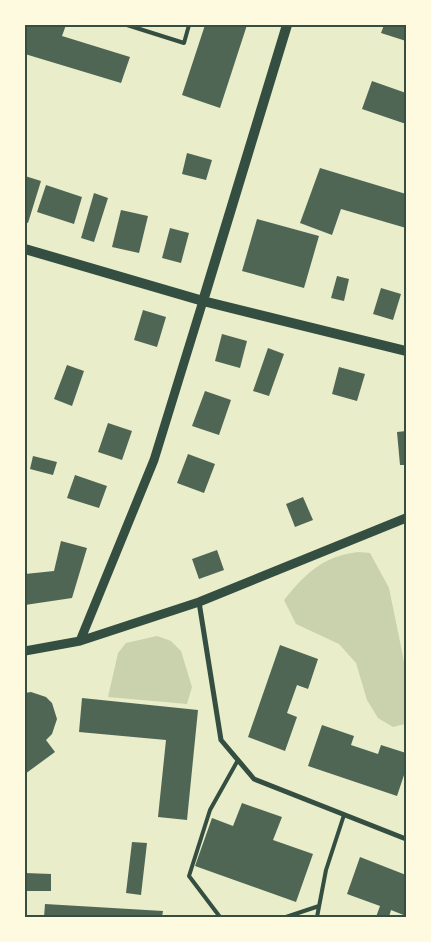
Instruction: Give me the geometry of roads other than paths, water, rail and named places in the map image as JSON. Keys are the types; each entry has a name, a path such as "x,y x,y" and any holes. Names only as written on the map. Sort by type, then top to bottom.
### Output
{"main road":[{"path":"203,301 287,25"},
{"path":"25,249 203,301 406,351"}],"street":[{"path":"80,641 154,460 203,301"},
{"path":"25,651 80,641 199,602 406,518"},
{"path":"199,602 221,740 254,779 406,839"}],"lane":[{"path":"127,25 184,43 189,25"},
{"path":"220,917 189,876 210,810 238,760"},
{"path":"316,917 326,870 344,815"},
{"path":"286,917 319,906"}]}
